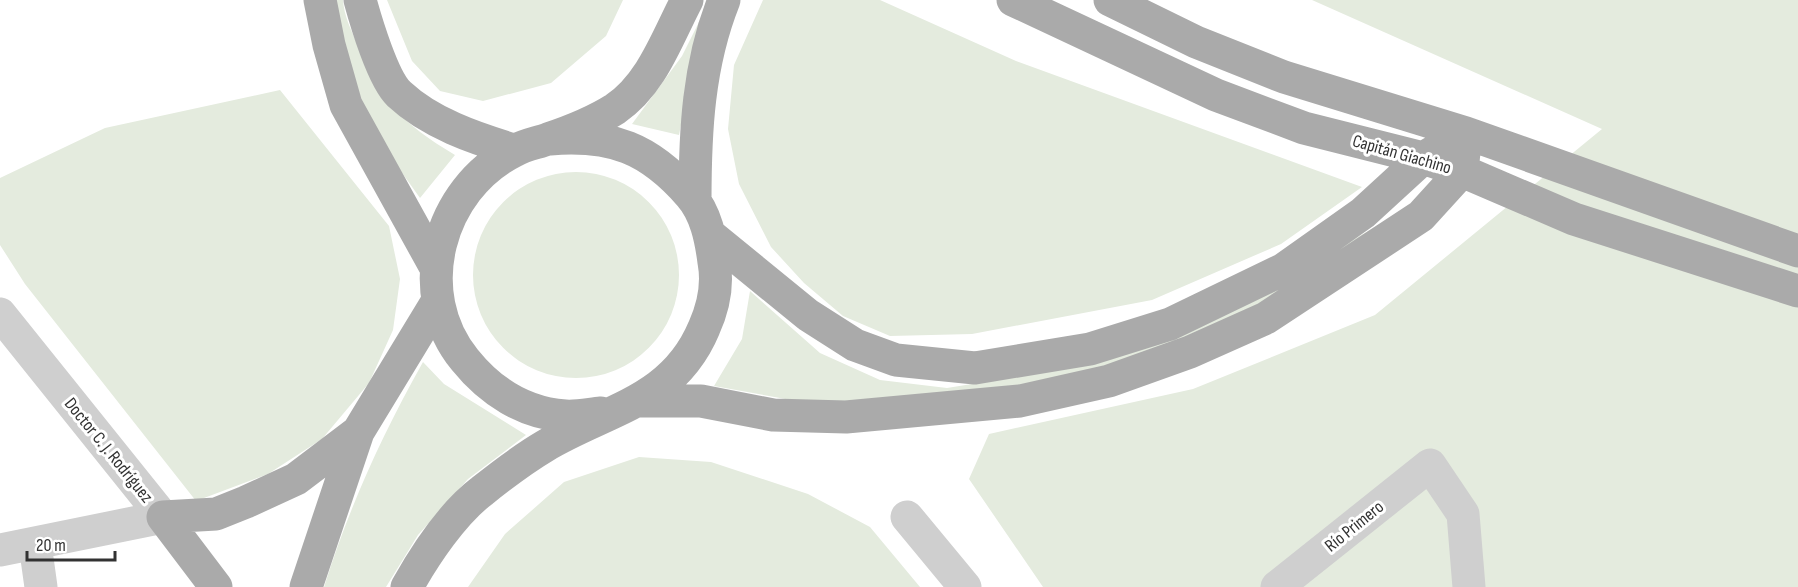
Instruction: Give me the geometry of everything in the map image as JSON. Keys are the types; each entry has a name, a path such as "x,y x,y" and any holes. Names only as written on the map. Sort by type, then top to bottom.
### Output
{"main road":[{"path":"320,0 328,45 346,105 435,266"},
{"path":"360,0 369,36 397,93 433,117 468,136 514,150"},
{"path":"687,0 650,75 615,109 550,139 514,150 484,170 460,198 443,230 435,266 437,302 453,345 482,381 521,406 566,416 625,406 701,401 773,415 846,417 1020,400 1109,381 1190,352 1266,318 1421,216 1462,171 1466,133"},
{"name":"Capitán Giachino","path":"1013,0 1216,95 1304,128 1462,171 1574,219 1798,291"},
{"path":"1110,0 1196,42 1284,77 1466,133 1798,251"},
{"path":"695,201 695,127 703,71 724,2"},
{"path":"710,235 808,315 855,345 896,360 975,368 1090,349 1170,324 1284,269 1363,213 1423,159 1466,133"},
{"path":"407,587 426,553 480,492 544,447 625,406 671,379 696,348 711,312 716,273 710,235 695,201 670,172 644,154 614,141 593,138 550,139"},
{"path":"306,587 358,432 437,302"},
{"path":"162,517 216,514 246,502 296,479 358,432"},
{"name":"Doctor C. J. Rodríguez","path":"162,517 216,587"}],"street":[{"name":"Doctor C. J. Rodríguez","path":"0,314 162,517"},
{"name":"Río Primero","path":"1278,587 1430,465 1463,514 1469,587"},
{"path":"0,550 162,517"},
{"path":"906,517 965,587"},
{"path":"35,544 41,587"}],"shaded area":[{"path":"329,0 343,0 348,22 366,64 384,96 407,121 455,155 420,198 380,142 348,73"},
{"path":"387,0 623,0 606,36 551,83 483,101 440,91 412,61"},
{"path":"710,0 691,73 679,135 632,124 682,56"},
{"path":"763,0 880,0 1016,61 1362,187 1281,244 1152,300 972,334 890,336 843,316 804,283 771,247 739,184 728,129 734,65"},
{"path":"1312,0 1798,0 1798,587 1043,587 969,479 989,434 1193,389 1375,315 1602,129"},
{"path":"280,90 389,226 400,279 393,330 369,383 322,439 268,474 196,501 25,284 0,245 0,178 105,128"},
{"path":"576,172 596,174 615,180 649,202 671,236 677,255 679,275 677,295 671,314 649,348 615,370 596,376 576,378 556,376 537,370 503,348 481,314 475,295 473,275 475,255 481,236 503,202 537,180 556,174"},
{"path":"1409,207 1292,288 1162,350 1041,389 913,404 791,400 714,386 742,339 750,291 820,353 880,380 947,388 1071,368 1271,288"},
{"path":"423,362 444,384 526,435 468,479 418,535 386,587 324,587 368,472 393,417"},
{"path":"639,457 711,462 808,494 870,527 920,587 468,587 505,534 564,482"}]}
